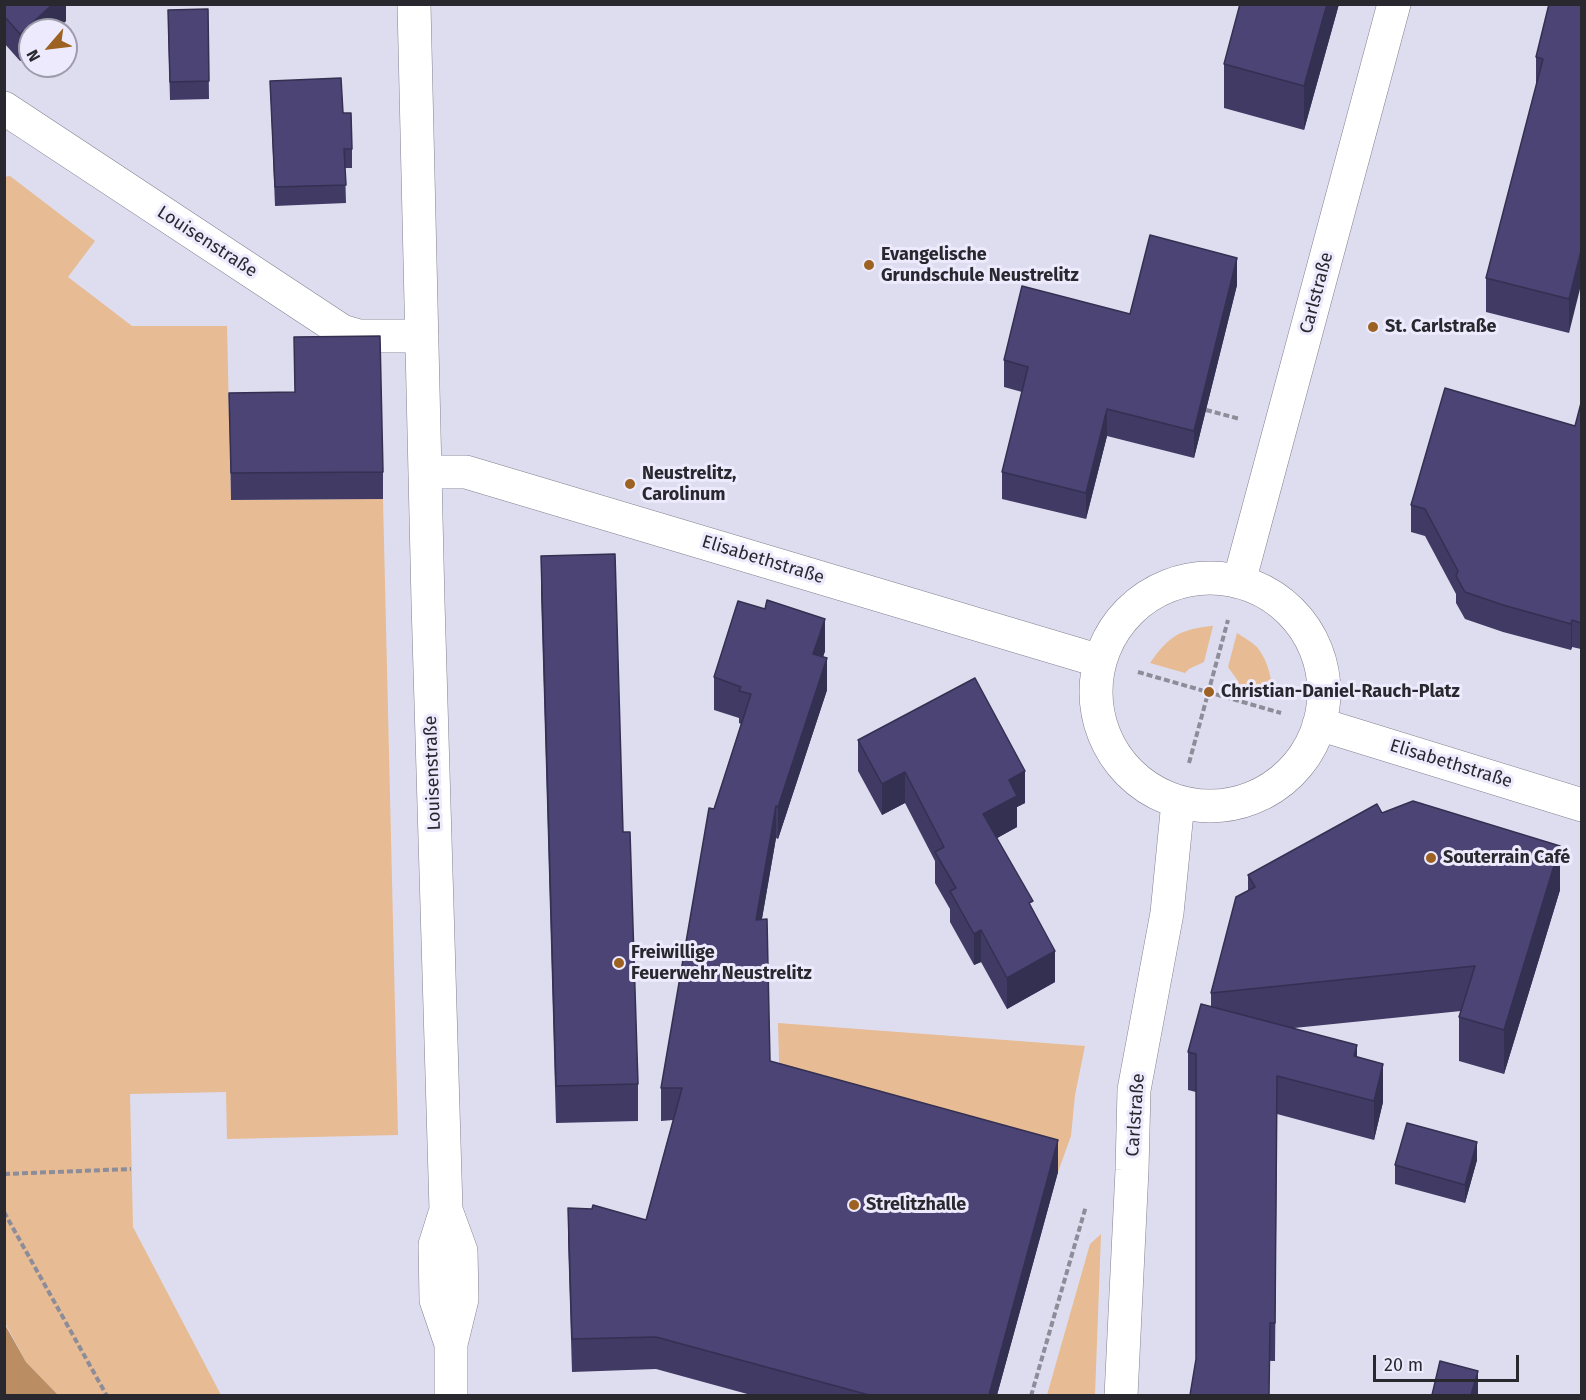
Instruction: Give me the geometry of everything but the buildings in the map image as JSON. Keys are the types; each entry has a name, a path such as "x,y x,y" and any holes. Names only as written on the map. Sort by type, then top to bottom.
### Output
{"street":[{"name":"Louisenstraße","path":"414,4 425,472 447,1210 435,1245 436,1300 451,1344 452,1395"},
{"name":"Carlstraße","path":"1239,582 1394,4"},
{"name":"Louisenstraße","path":"4,108 342,331 358,336 422,336"},
{"name":"Elisabethstraße","path":"425,472 465,472 1100,661"},
{"path":"1204,578 1239,582 1272,596 1299,620 1317,651 1324,686 1319,724 1306,755 1281,782 1250,799 1214,806 1178,802 1146,787 1120,762 1102,730 1095,695 1100,661 1115,628 1139,602 1170,584 1204,578"},
{"name":"Elisabethstraße","path":"1319,724 1581,806"},
{"name":"Carlstraße","path":"1120,1395 1134,1090 1167,913 1178,802"}],"path":[{"path":"1192,750 1225,631"},
{"path":"1148,675 1268,709"},
{"path":"4,1174 131,1169"},
{"path":"1031,1395 1089,1192 1132,1170"},
{"path":"4,1212 107,1395"}],"shaded area":[{"path":"10,176 95,241 68,277 132,326 227,326 231,500 383,499 398,1135 227,1139 226,1092 130,1094 133,1227 221,1395 58,1395 26,1362 5,1323 4,177"},
{"path":"1213,626 1204,662 1185,673 1150,663 1163,646 1176,636 1192,629"},
{"path":"1237,633 1257,647 1264,659 1271,678 1273,698 1240,689 1238,681 1228,667"},
{"path":"778,1023 1085,1046 1075,1095 1071,1136 1058,1172 780,1096"},
{"path":"1101,1234 1095,1395 1047,1395 1090,1244"},
{"path":"4,1323 26,1362 58,1395 5,1395"}],"place":[{"name":"Evangelische Grundschule Neustrelitz","path":"869,265"},
{"name":"St. Carlstraße","path":"1373,327"},
{"name":"Neustrelitz, Carolinum","path":"630,484"},
{"name":"Christian-Daniel-Rauch-Platz","path":"1209,692"},
{"name":"Souterrain Café","path":"1431,858"},
{"name":"Freiwillige Feuerwehr Neustrelitz","path":"619,963"},
{"name":"Strelitzhalle","path":"854,1205"}]}
